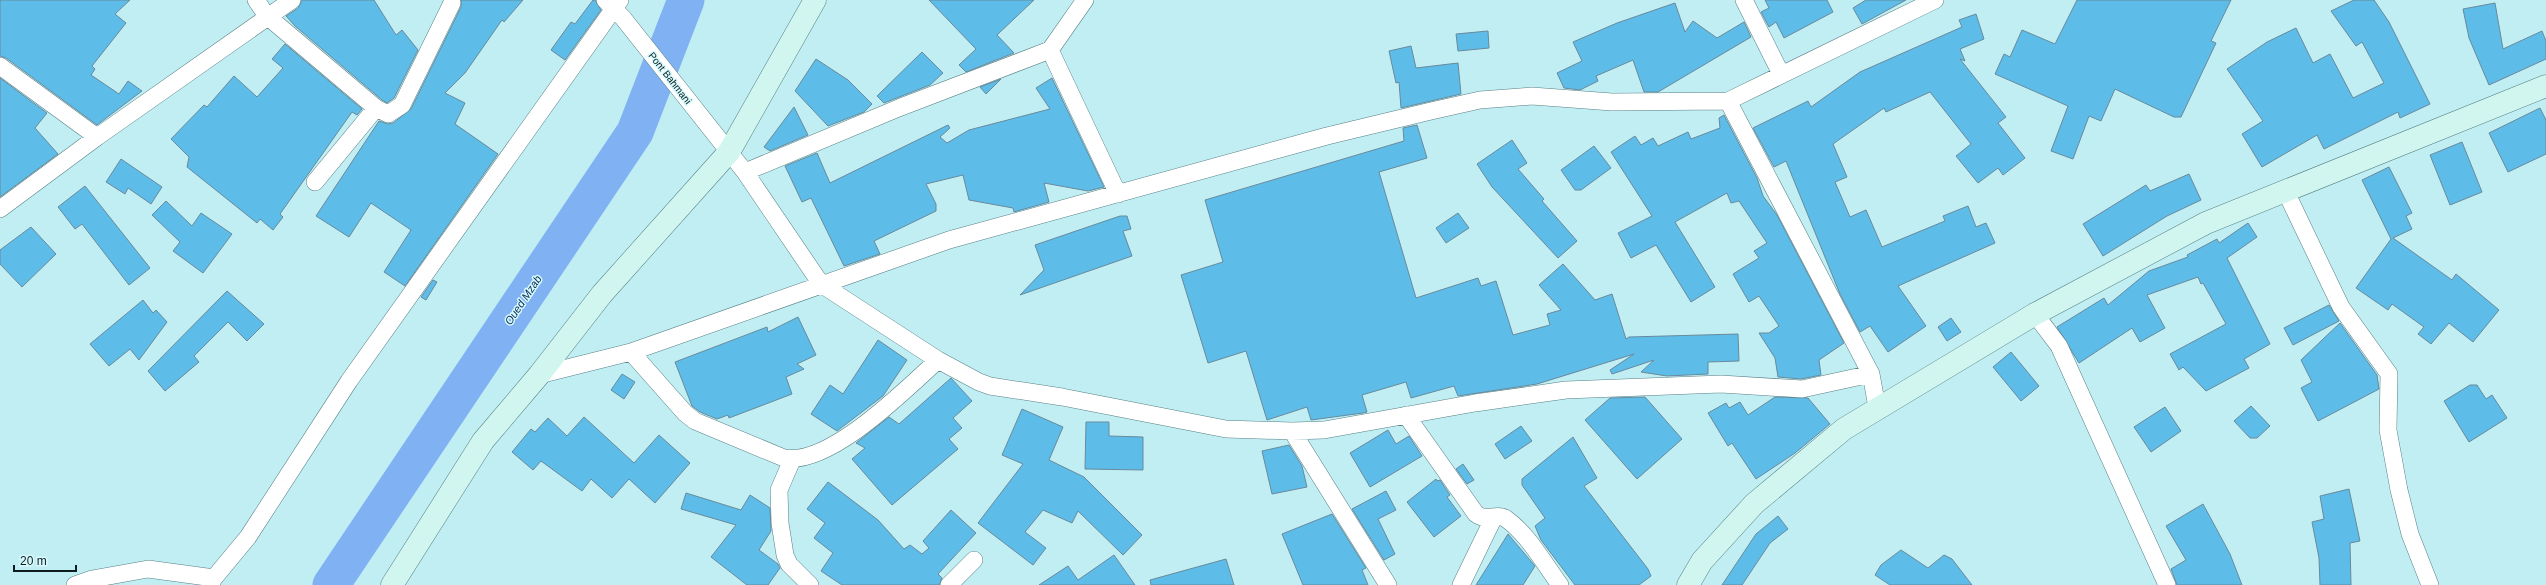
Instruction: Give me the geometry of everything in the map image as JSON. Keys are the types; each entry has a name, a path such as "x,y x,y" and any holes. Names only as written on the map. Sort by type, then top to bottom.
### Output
{"main road":[{"path":"392,585 484,441 723,146 815,0"},
{"path":"1688,585 1702,561 1754,504 1844,429 1877,407 2035,314 2206,223 2546,86"}],"street":[{"path":"256,0 268,16 376,108 388,114 402,105 452,3"},
{"path":"0,209 97,137 292,0"},
{"path":"745,172 901,107 1050,50 1085,0"},
{"path":"1744,0 1781,74"},
{"path":"539,375 631,352 949,240 1327,136 1480,100 1532,96 1612,102 1728,101 1935,0"},
{"path":"75,585 92,579 148,569 212,581 248,537 349,381 616,7"},
{"name":"Pont Bahmani","path":"616,7 723,146 745,172 821,284"},
{"path":"1050,50 1118,194"},
{"path":"2,71 97,137"},
{"path":"1728,101 1871,374 1877,407"},
{"path":"316,182 376,108"},
{"path":"2285,190 2341,307 2389,374 2388,430 2399,490 2410,534 2430,585"},
{"path":"821,284 938,360 979,382 990,386 1062,397 1226,429 1292,431 1324,430 1406,415 1566,390 1721,384 1802,389 1871,374"},
{"path":"2035,314 2059,346 2167,585"},
{"path":"631,352 685,414 695,421 792,460 810,456 862,426 938,360"},
{"path":"1406,415 1476,514 1484,518 1494,517 1505,519 1524,536 1560,585"},
{"path":"1292,431 1387,585"},
{"path":"792,460 779,490 780,523 785,555 789,564 810,585"},
{"path":"1461,585 1494,517"},
{"path":"949,585 974,560"}],"building":[{"path":"0,0 130,0 115,14 126,23 92,66 95,69 91,75 119,94 128,81 142,91 97,125 6,58 0,56"},
{"path":"302,0 374,0 396,35 402,30 418,50 394,98 387,103 382,100 295,26 286,16 298,8"},
{"path":"461,0 523,0 504,22 502,20 465,73 445,93 465,103 455,124 498,154 405,286 384,272 411,230 371,203 349,237 316,216 379,121 388,124 393,123 411,109 461,7"},
{"path":"593,0 595,0 601,10 565,60 551,50 571,22 575,24"},
{"path":"929,0 1034,0 997,35 1014,53 966,72 959,65 976,49"},
{"path":"1765,0 1827,0 1833,12 1784,38 1776,22 1769,27 1761,12 1769,8"},
{"path":"1866,0 1906,0 1862,24 1853,8"},
{"path":"2077,0 2231,0 2211,41 2216,43 2181,117 2174,117 2115,89 2101,121 2089,116 2073,159 2051,151 2068,106 1995,74 2004,54 2010,57 2022,30 2055,44"},
{"path":"2354,0 2374,0 2389,22 2430,104 2400,118 2398,112 2324,149 2317,135 2262,167 2242,134 2263,121 2227,69 2267,42 2296,28 2313,63 2330,54 2353,98 2384,83 2362,42 2356,46 2331,11"},
{"path":"1675,3 1685,32 1693,21 1717,38 1744,22 1751,37 1658,92 1644,92 1633,60 1596,76 1598,81 1580,90 1564,88 1557,73 1582,61 1573,42 1617,23"},
{"path":"2495,3 2503,49 2542,31 2546,41 2546,59 2489,85 2469,38 2463,9"},
{"path":"1976,14 1984,39 1960,49 1965,61 1960,59 2006,117 1998,123 2025,158 2003,175 1998,168 1978,183 1956,156 1971,144 1930,92 1886,112 1884,108 1833,144 1847,177 1835,182 1850,217 1866,210 1882,247 1945,221 1943,216 1968,206 1976,227 1986,223 1995,243 1898,286 1926,326 1888,352 1870,326 1860,332 1840,294 1786,161 1774,167 1753,128 1808,101 1811,107 1860,72 1962,27 1959,20"},
{"path":"1488,31 1489,48 1458,51 1456,34"},
{"path":"285,44 362,109 357,115 352,112 280,214 283,217 273,230 260,219 257,223 187,167 189,157 171,139 204,105 207,107 234,76 257,97 283,68 272,59"},
{"path":"1411,46 1416,68 1458,63 1461,94 1401,108 1399,82 1396,83 1389,51"},
{"path":"922,52 943,73 930,85 884,103 877,96"},
{"path":"816,59 848,80 872,104 864,112 828,126 795,91"},
{"path":"0,78 47,113 35,128 58,154 0,197"},
{"path":"1052,78 1104,187 1088,191 1044,183 1049,202 1014,212 1013,208 969,200 963,175 926,184 936,204 936,211 874,241 880,254 844,266 811,198 802,202 785,166 817,153 830,183 948,125 950,128 940,137 947,143 969,130 1050,109 1036,88"},
{"path":"1001,79 986,94 980,87"},
{"path":"794,107 808,135 770,151 764,147"},
{"path":"2540,108 2546,120 2546,154 2508,172 2489,133"},
{"path":"1724,115 1757,178 1763,196 1777,215 1844,343 1819,360 1821,375 1801,379 1778,377 1775,358 1759,333 1769,333 1779,326 1759,296 1749,302 1733,274 1759,258 1754,251 1767,243 1739,201 1731,203 1727,193 1675,222 1715,287 1691,302 1656,245 1631,258 1618,233 1652,216 1611,152 1635,136 1641,145 1653,138 1658,146 1688,132 1691,139 1720,128 1719,118"},
{"path":"1417,125 1427,158 1379,172 1416,298 1478,278 1481,286 1496,281 1513,335 1550,325 1547,314 1561,310 1539,285 1563,264 1595,300 1612,294 1626,339 1629,337 1738,334 1739,361 1708,362 1708,374 1667,376 1641,372 1654,360 1612,374 1610,370 1634,354 1537,384 1458,396 1454,386 1411,398 1406,382 1362,395 1367,412 1311,420 1307,407 1267,420 1246,351 1208,363 1181,275 1223,262 1205,200 1404,141 1403,128"},
{"path":"1512,140 1527,163 1518,169 1544,199 1542,201 1577,241 1558,258 1492,187 1477,164"},
{"path":"2462,142 2482,192 2450,205 2430,155"},
{"path":"1594,146 1611,168 1581,190 1575,190 1561,170"},
{"path":"121,159 162,187 151,204 128,188 125,194 106,182"},
{"path":"2389,167 2412,213 2406,216 2412,229 2393,238 2452,280 2456,274 2499,310 2473,342 2449,323 2431,344 2418,334 2424,327 2392,304 2388,310 2356,288 2391,239 2362,180"},
{"path":"2189,174 2201,200 2167,216 2103,256 2083,224 2146,185 2150,191"},
{"path":"85,186 150,268 129,285 82,224 75,229 58,207"},
{"path":"166,201 192,226 201,213 232,234 203,273 173,251 180,242 152,215"},
{"path":"1458,213 1469,228 1446,243 1436,228"},
{"path":"1120,216 1127,216 1131,229 1123,231 1132,256 1020,295 1044,270 1035,245"},
{"path":"2248,223 2257,237 2227,258 2270,344 2244,359 2249,368 2206,391 2183,367 2179,370 2170,354 2226,324 2203,283 2201,284 2198,277 2147,295 2165,328 2140,342 2132,328 2079,363 2057,327 2104,298 2108,305 2149,271 2188,257 2187,255 2217,239 2219,243"},
{"path":"31,227 56,254 22,287 0,264 0,250"},
{"path":"433,280 437,282 426,300 421,297"},
{"path":"227,291 264,324 247,341 228,322 194,356 199,362 165,391 148,371"},
{"path":"143,300 153,313 156,310 167,322 139,360 130,349 109,366 90,344"},
{"path":"2329,305 2339,321 2293,345 2284,328"},
{"path":"798,317 816,355 797,364 804,369 786,377 792,394 729,418 728,415 717,419 700,412 692,406 675,362 767,327 768,332"},
{"path":"1951,318 1961,332 1947,341 1938,327"},
{"path":"2340,323 2377,375 2379,389 2318,421 2301,388 2312,382 2301,360"},
{"path":"878,340 907,360 883,396 837,431 811,414 830,385 843,394"},
{"path":"2011,352 2039,386 2021,401 1993,367"},
{"path":"622,374 635,382 624,399 611,390"},
{"path":"951,378 972,401 953,418 962,428 949,439 958,449 892,505 852,459 865,448 856,443 889,417 899,424"},
{"path":"2470,385 2477,385 2486,399 2492,395 2507,418 2469,442 2444,401"},
{"path":"1645,397 1682,439 1637,479 1585,420 1610,398"},
{"path":"1775,397 1808,398 1830,424 1795,453 1756,479 1732,443 1728,446 1708,413 1726,403 1729,408 1740,402 1748,415"},
{"path":"2251,406 2270,426 2257,438 2250,438 2234,421"},
{"path":"2165,407 2181,431 2151,452 2134,427"},
{"path":"1022,409 1063,427 1049,460 1084,477 1142,535 1123,555 1078,511 1072,523 1043,510 1025,532 1046,548 1033,565 978,523 1023,464 1002,455"},
{"path":"584,417 634,463 659,435 690,463 655,503 629,479 612,498 591,479 582,491 541,461 533,470 512,452 531,429 535,432 548,418 567,436"},
{"path":"1086,422 1109,422 1109,436 1143,437 1143,470 1085,469"},
{"path":"1521,426 1532,441 1505,459 1495,444"},
{"path":"1388,430 1396,444 1409,436 1422,456 1370,487 1350,453"},
{"path":"1573,437 1597,478 1584,486 1648,569 1651,576 1639,585 1575,585 1541,540 1535,526 1545,518 1522,485 1522,479"},
{"path":"1289,445 1302,466 1307,487 1272,494 1262,451"},
{"path":"1463,464 1474,480 1467,484 1456,469"},
{"path":"1436,479 1437,481 1440,480 1450,495 1447,497 1461,516 1434,537 1407,502"},
{"path":"828,482 878,520 904,549 910,545 922,554 929,548 923,541 951,510 976,533 938,574 942,578 939,585 842,585 821,571 833,553 814,538 825,523 807,509"},
{"path":"2349,489 2360,541 2350,543 2351,585 2320,585 2319,558 2312,522 2324,519 2320,496"},
{"path":"1386,491 1396,510 1378,519 1395,554 1384,560 1352,509"},
{"path":"686,493 741,510 750,495 770,508 771,531 759,550 778,564 780,568 768,585 747,585 711,557 736,525 681,509"},
{"path":"2203,504 2230,554 2242,585 2177,585 2171,569 2186,560 2166,526"},
{"path":"1332,514 1366,568 1362,570 1368,585 1303,585 1282,534"},
{"path":"1778,516 1788,529 1770,543 1742,585 1722,585 1756,534"},
{"path":"1508,534 1535,566 1523,585 1476,585"},
{"path":"1901,550 1928,568 1944,555 1952,559 1972,585 1890,585 1875,575 1881,565"},
{"path":"1114,555 1135,585 1039,585 1068,566 1078,580"},
{"path":"1226,559 1234,585 1151,585 1150,580"}],"waterway":[{"name":"Oued Mzab","path":"331,585 635,132 686,0"}]}
